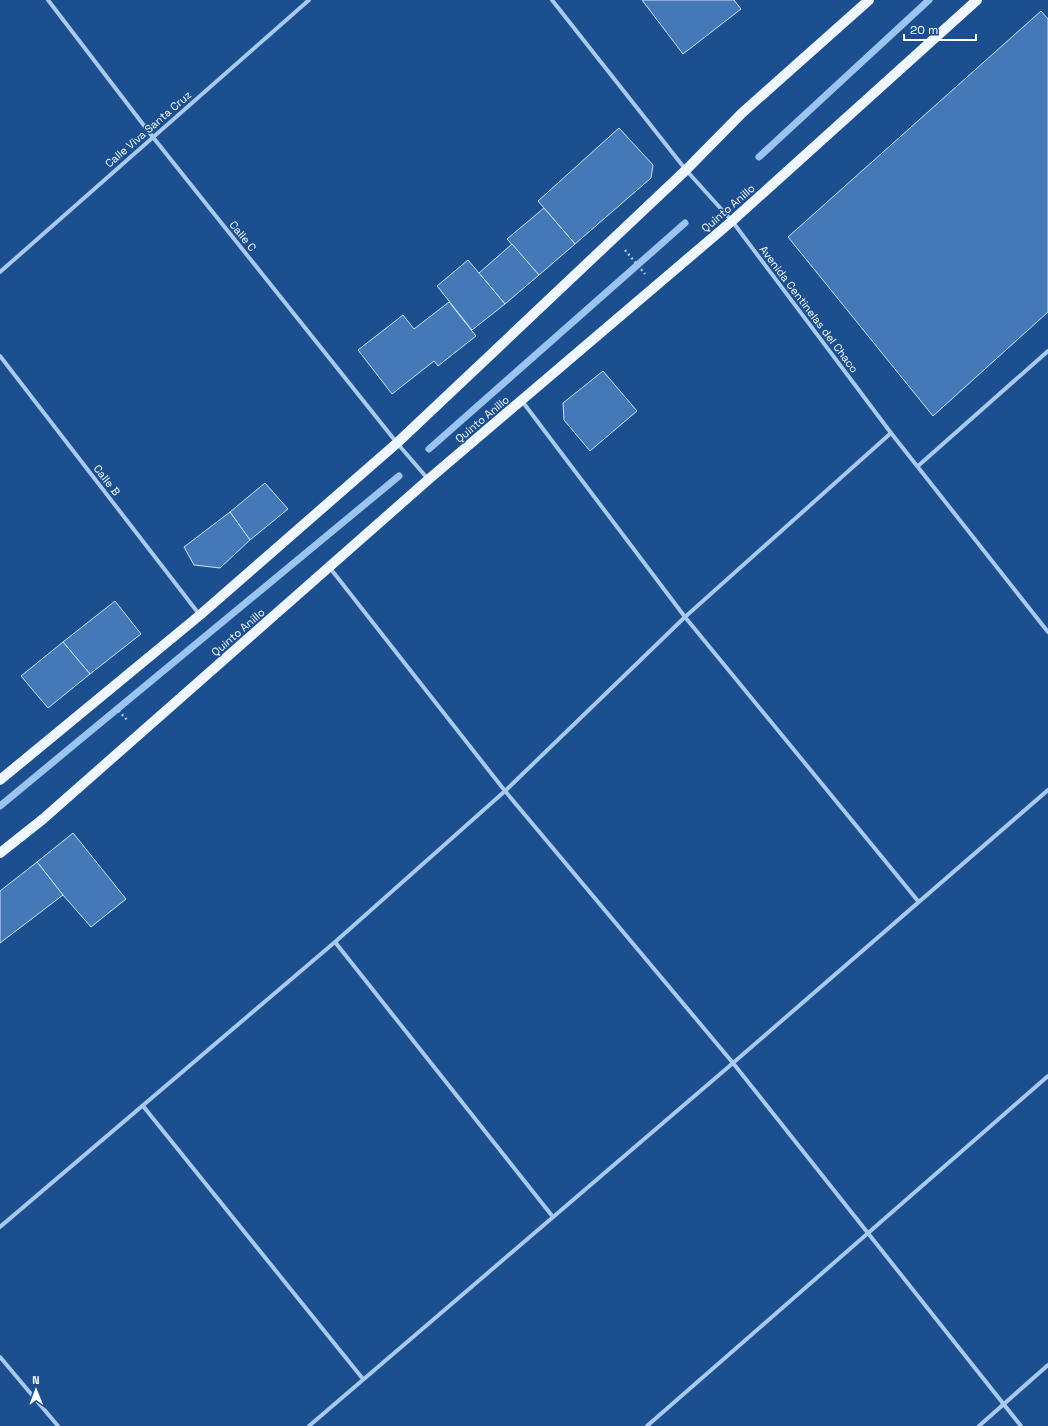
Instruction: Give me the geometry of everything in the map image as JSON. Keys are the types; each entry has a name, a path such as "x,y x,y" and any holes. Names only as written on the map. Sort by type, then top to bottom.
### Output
{"main road":[{"path":"1,776 200,615 397,443 686,170 742,113 870,0"},
{"name":"Quinto Anillo","path":"0,853 49,814 429,479 732,221 977,0"}],"street":[{"name":"Calle C","path":"48,0 152,136 397,443 429,479"},
{"name":"Calle Viva Santa Cruz","path":"0,272 152,136 309,0"},
{"name":"Avenida Centinelas del Chaco","path":"552,0 686,170 732,221 891,433 1048,632"},
{"path":"918,466 1048,351"},
{"name":"Calle B","path":"0,356 200,615"},
{"path":"522,401 685,617 918,901"},
{"path":"0,1226 335,942 506,791 685,617 891,433"},
{"path":"329,568 506,791 734,1063 1020,1426"},
{"path":"308,1426 734,1063 918,901 1048,790"},
{"path":"335,942 553,1217"},
{"path":"647,1426 1048,1076"},
{"path":"143,1106 363,1379"},
{"path":"0,1357 58,1426"},
{"path":"979,1426 1048,1365"}],"path":[{"path":"627,252 645,274"},
{"path":"112,702 129,722"}],"building":[{"path":"642,0 734,0 741,9 683,54"},
{"path":"1041,11 1048,19 1048,312 933,416 788,237"},
{"path":"619,128 653,165 651,178 575,244 538,201"},
{"path":"544,208 575,244 539,275 507,239"},
{"path":"512,244 539,275 505,304 479,273"},
{"path":"468,260 505,304 472,330 437,286"},
{"path":"449,302 476,336 438,366 434,361 392,394 358,350 403,315 414,329"},
{"path":"603,371 637,411 590,451 564,420 563,403"},
{"path":"265,483 288,509 250,540 230,512"},
{"path":"230,512 250,540 220,568 194,565 184,547"},
{"path":"115,601 141,634 90,674 63,642"},
{"path":"63,642 90,674 48,708 21,676"},
{"path":"73,833 126,899 91,927 37,862"},
{"path":"37,862 63,895 0,943 0,891"}],"waterway":[{"path":"759,157 929,0"},
{"path":"429,449 685,223"},
{"path":"0,806 399,476"}]}
